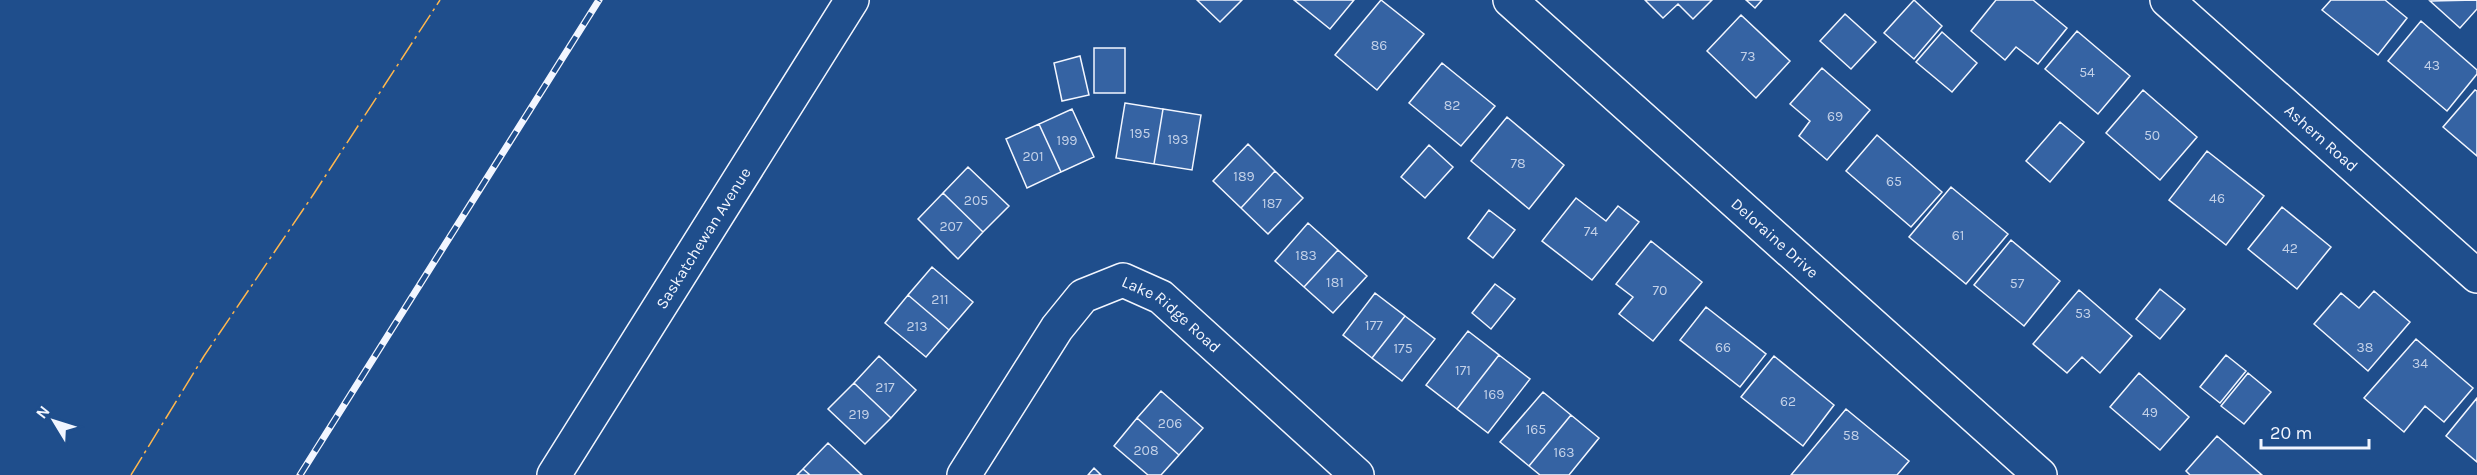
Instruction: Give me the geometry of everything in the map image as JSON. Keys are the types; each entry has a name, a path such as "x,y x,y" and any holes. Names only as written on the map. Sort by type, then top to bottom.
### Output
{"street":[{"name":"Saskatchewan Avenue","path":"554,475 852,0"},
{"name":"Deloraine Drive","path":"1510,0 2040,475"},
{"name":"Ashern Road","path":"2167,0 2477,276"},
{"name":"Lake Ridge Road","path":"964,475 1057,327 1083,296 1123,280 1161,297 1357,475"}],"building":[{"path":"1197,0 1242,0 1220,22"},
{"path":"1294,0 1354,0 1330,29"},
{"path":"1381,0 1424,34 1377,90 1335,55"},
{"path":"1645,0 1712,0 1693,19 1678,4 1663,18"},
{"path":"1746,0 1762,0 1755,8"},
{"path":"1914,0 1942,26 1914,59 1884,33"},
{"path":"1996,0 2033,0 2067,28 2038,64 2016,47 2005,60 1971,31"},
{"path":"2331,0 2385,0 2407,18 2378,55 2322,10"},
{"path":"2477,0 2477,9 2460,28 2430,1"},
{"path":"1845,14 1876,42 1851,69 1820,41"},
{"path":"1741,15 1790,61 1756,98 1707,51"},
{"path":"2421,21 2477,70 2477,74 2447,111 2388,61"},
{"path":"2077,31 2130,76 2098,114 2045,69"},
{"path":"1942,32 1977,63 1952,92 1916,62"},
{"path":"1094,48 1125,48 1125,93 1094,93"},
{"path":"1080,56 1089,95 1062,101 1054,63"},
{"path":"1442,63 1495,106 1461,146 1409,103"},
{"path":"1822,68 1870,110 1827,160 1799,136 1810,121 1790,104"},
{"path":"2143,90 2197,137 2160,180 2106,133"},
{"path":"2475,90 2477,91 2477,156 2443,127"},
{"path":"1125,103 1163,109 1154,164 1116,158"},
{"path":"1072,109 1094,157 1061,172 1039,124"},
{"path":"1163,109 1201,115 1192,170 1154,164"},
{"path":"1507,117 1564,165 1529,209 1471,161"},
{"path":"2060,122 2084,142 2050,182 2026,161"},
{"path":"1039,124 1061,172 1027,188 1006,139"},
{"path":"1877,135 1942,192 1911,227 1846,171"},
{"path":"1248,144 1275,171 1241,208 1213,181"},
{"path":"1429,145 1453,167 1425,198 1401,177"},
{"path":"2207,151 2264,196 2226,245 2169,200"},
{"path":"968,167 1009,206 983,232 943,193"},
{"path":"1275,171 1303,198 1268,234 1241,208"},
{"path":"1951,187 2008,234 1966,284 1909,237"},
{"path":"943,193 983,232 958,259 918,219"},
{"path":"1576,198 1606,221 1618,206 1639,222 1592,280 1542,241"},
{"path":"2282,207 2331,247 2297,289 2248,249"},
{"path":"1489,210 1515,230 1493,258 1468,238"},
{"path":"1308,223 1338,250 1304,287 1275,261"},
{"path":"2011,240 2060,281 2024,326 1974,285"},
{"path":"1651,241 1702,282 1653,341 1619,314 1633,297 1616,284"},
{"path":"1338,250 1367,276 1333,313 1304,287"},
{"path":"932,267 973,302 949,330 908,295"},
{"path":"1495,284 1515,299 1491,329 1472,313"},
{"path":"2160,289 2185,309 2160,339 2136,319"},
{"path":"2079,290 2132,336 2100,373 2082,357 2067,373 2033,344"},
{"path":"2374,291 2410,322 2368,371 2314,324 2341,293 2359,308"},
{"path":"1375,293 1405,316 1372,358 1343,335"},
{"path":"908,295 949,330 926,357 885,323"},
{"path":"1706,307 1766,354 1740,387 1680,340"},
{"path":"1405,316 1435,339 1402,381 1372,358"},
{"path":"1468,331 1499,355 1457,409 1426,385"},
{"path":"2416,339 2473,388 2444,422 2425,406 2404,432 2364,398"},
{"path":"1499,355 1530,379 1488,433 1457,409"},
{"path":"2226,355 2246,371 2220,403 2200,387"},
{"path":"879,356 916,390 891,418 854,383"},
{"path":"1774,356 1834,405 1803,446 1741,397"},
{"path":"2139,373 2189,417 2160,450 2110,407"},
{"path":"2248,373 2271,392 2244,424 2221,406"},
{"path":"854,383 891,418 865,444 828,409"},
{"path":"1161,391 1203,428 1179,455 1137,418"},
{"path":"1543,392 1571,415 1529,466 1500,442"},
{"path":"2477,398 2477,462 2446,436"},
{"path":"1846,409 1909,461 1897,475 1791,475"},
{"path":"1571,415 1599,438 1569,475 1540,475 1529,466"},
{"path":"1137,418 1179,455 1161,475 1148,475 1114,446"},
{"path":"2217,436 2262,475 2190,475 2186,471"},
{"path":"828,443 862,475 810,475 803,469"},
{"path":"1094,468 1101,475 1088,475"},
{"path":"803,469 810,475 797,475"}],"railway":[{"path":"300,475 599,0"}],"power":[{"path":"131,475 204,356 313,195 440,0"}]}
